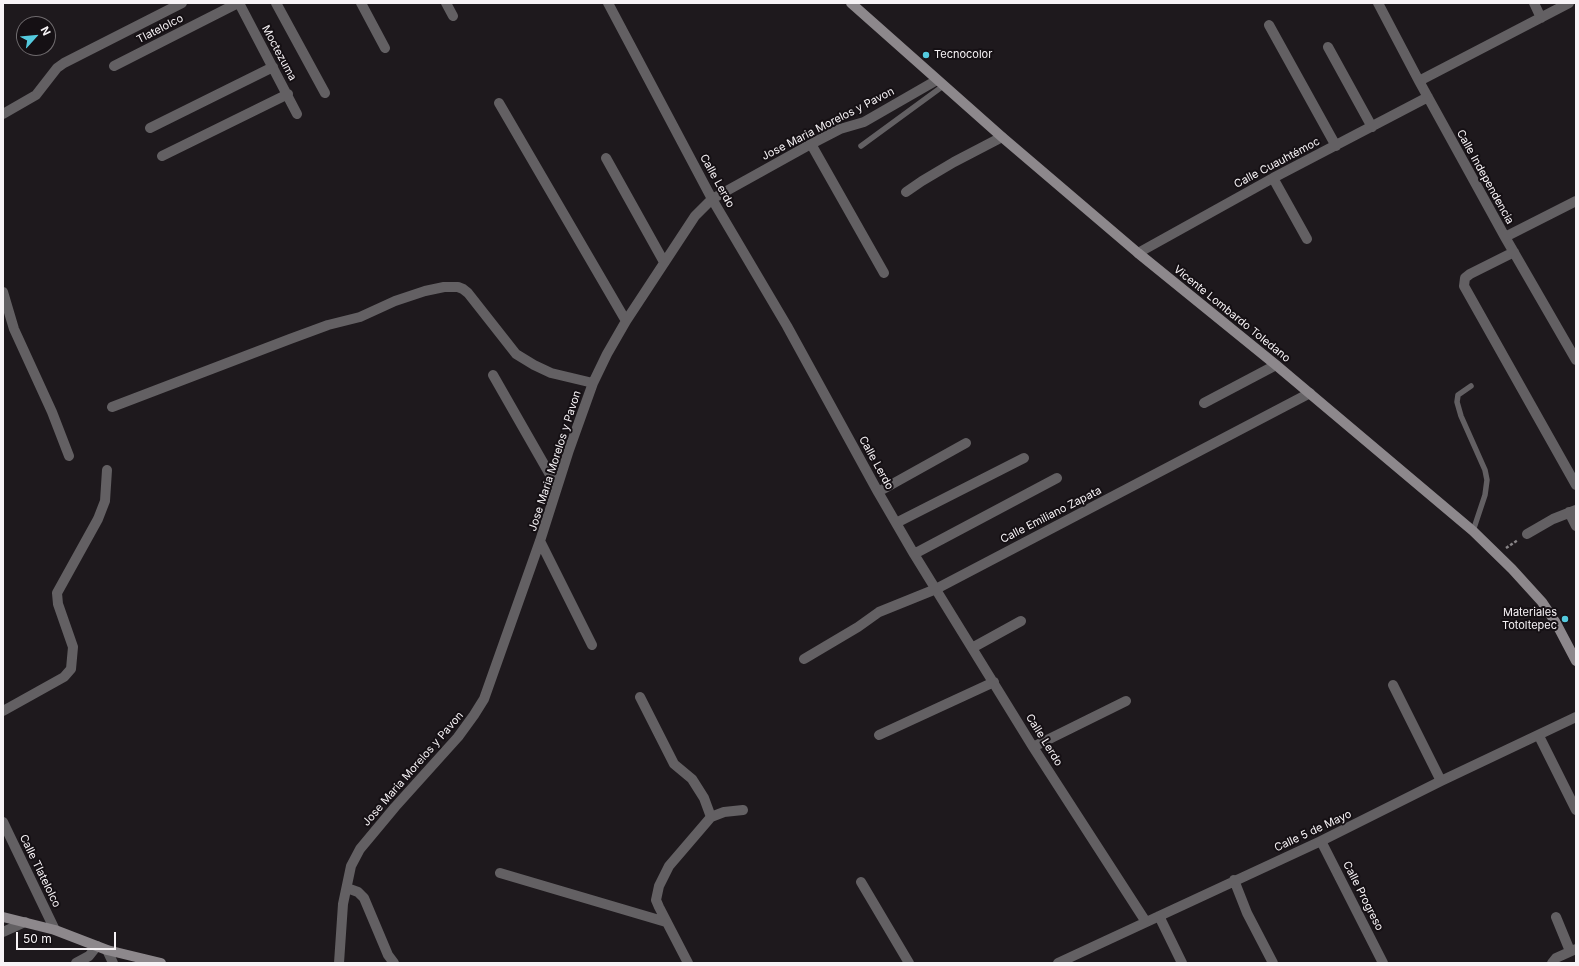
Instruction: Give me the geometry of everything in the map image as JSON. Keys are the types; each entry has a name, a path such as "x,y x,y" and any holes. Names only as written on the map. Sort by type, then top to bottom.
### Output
{"main road":[{"name":"Vicente Lombardo Toledano","path":"851,3 1002,137 1138,252 1310,393 1472,531 1497,554 1542,602 1556,623 1576,661"},
{"path":"3,917 55,930 107,950 161,963"}],"street":[{"path":"3,114 16,108 36,95 57,68 64,63 182,3"},
{"name":"Tlatelolco","path":"114,66 239,3"},
{"name":"Moctezuma","path":"239,3 288,94 297,114"},
{"path":"276,3 325,93"},
{"path":"361,3 385,48"},
{"path":"446,3 453,16"},
{"name":"Calle Lerdo","path":"608,3 712,198 787,326 878,492 914,554 1033,747 1146,922"},
{"name":"Calle Independencia","path":"1378,3 1505,237 1576,360"},
{"path":"1534,3 1541,18"},
{"path":"1419,81 1569,3"},
{"path":"1269,25 1336,146"},
{"path":"1328,47 1372,127"},
{"path":"150,128 273,68"},
{"name":"Jose Maria Morelos y Pavon","path":"339,963 343,904 351,866 360,849 395,807 458,737 484,699 540,541 593,383 607,354 626,321 695,216 712,198 810,144 840,129 864,122 940,83"},
{"path":"162,156 288,94"},
{"name":"Calle Cuauhtémoc","path":"1138,252 1273,178 1428,97"},
{"path":"499,103 626,321"},
{"path":"906,192 954,162 1002,137"},
{"path":"810,144 884,273"},
{"path":"606,158 664,262"},
{"path":"1273,178 1307,239"},
{"path":"1505,237 1576,201"},
{"path":"1514,252 1470,274 1465,278 1463,282 1464,286 1576,484"},
{"path":"112,407 328,325 360,317 396,301 425,291 444,287 458,287 468,293 516,354 534,366 552,373 593,383"},
{"path":"3,292 14,329 52,412 69,456"},
{"path":"1204,403 1276,365"},
{"path":"493,375 557,487"},
{"name":"Calle Emiliano Zapata","path":"804,659 858,627 879,612 936,589 1310,393"},
{"path":"878,492 966,443"},
{"path":"896,523 1024,458"},
{"path":"3,711 64,677 71,669 73,647 58,604 58,593 98,519 105,501 106,470"},
{"path":"914,554 1057,478"},
{"path":"1527,534 1553,519 1573,511 1576,526"},
{"path":"540,541 592,645"},
{"path":"972,648 1021,621"},
{"path":"879,735 994,682"},
{"path":"1393,685 1441,781"},
{"path":"640,698 674,764 692,779 704,798 711,817"},
{"path":"1033,747 1126,701"},
{"name":"Calle 5 de Mayo","path":"1059,963 1322,840 1441,781 1539,736 1576,717"},
{"path":"1539,736 1576,810"},
{"path":"688,963 656,900 659,886 669,866 711,817 724,812 743,810"},
{"name":"Calle Tlatelolco","path":"3,822 55,930"},
{"name":"Calle Progreso","path":"1322,840 1383,963"},
{"path":"500,873 666,922"},
{"path":"1234,880 1248,913 1273,963"},
{"path":"861,882 909,963"},
{"path":"347,888 358,892 364,898 388,955 394,963"},
{"path":"1158,916 1182,963"},
{"path":"1552,963 1556,958 1573,950 1556,917"},
{"path":"3,932 25,922"},
{"path":"76,963 91,954 97,946"},
{"path":"107,950 113,963"}],"lane":[{"path":"861,146 940,83"},
{"path":"1471,386 1458,395 1457,402 1461,416 1485,470 1487,480 1485,495 1472,531"}],"path":[{"path":"1497,554 1527,534"}],"place":[{"name":"Tecnocolor","path":"926,55"},
{"name":"Materiales Totoltepec","path":"1565,619"}]}
